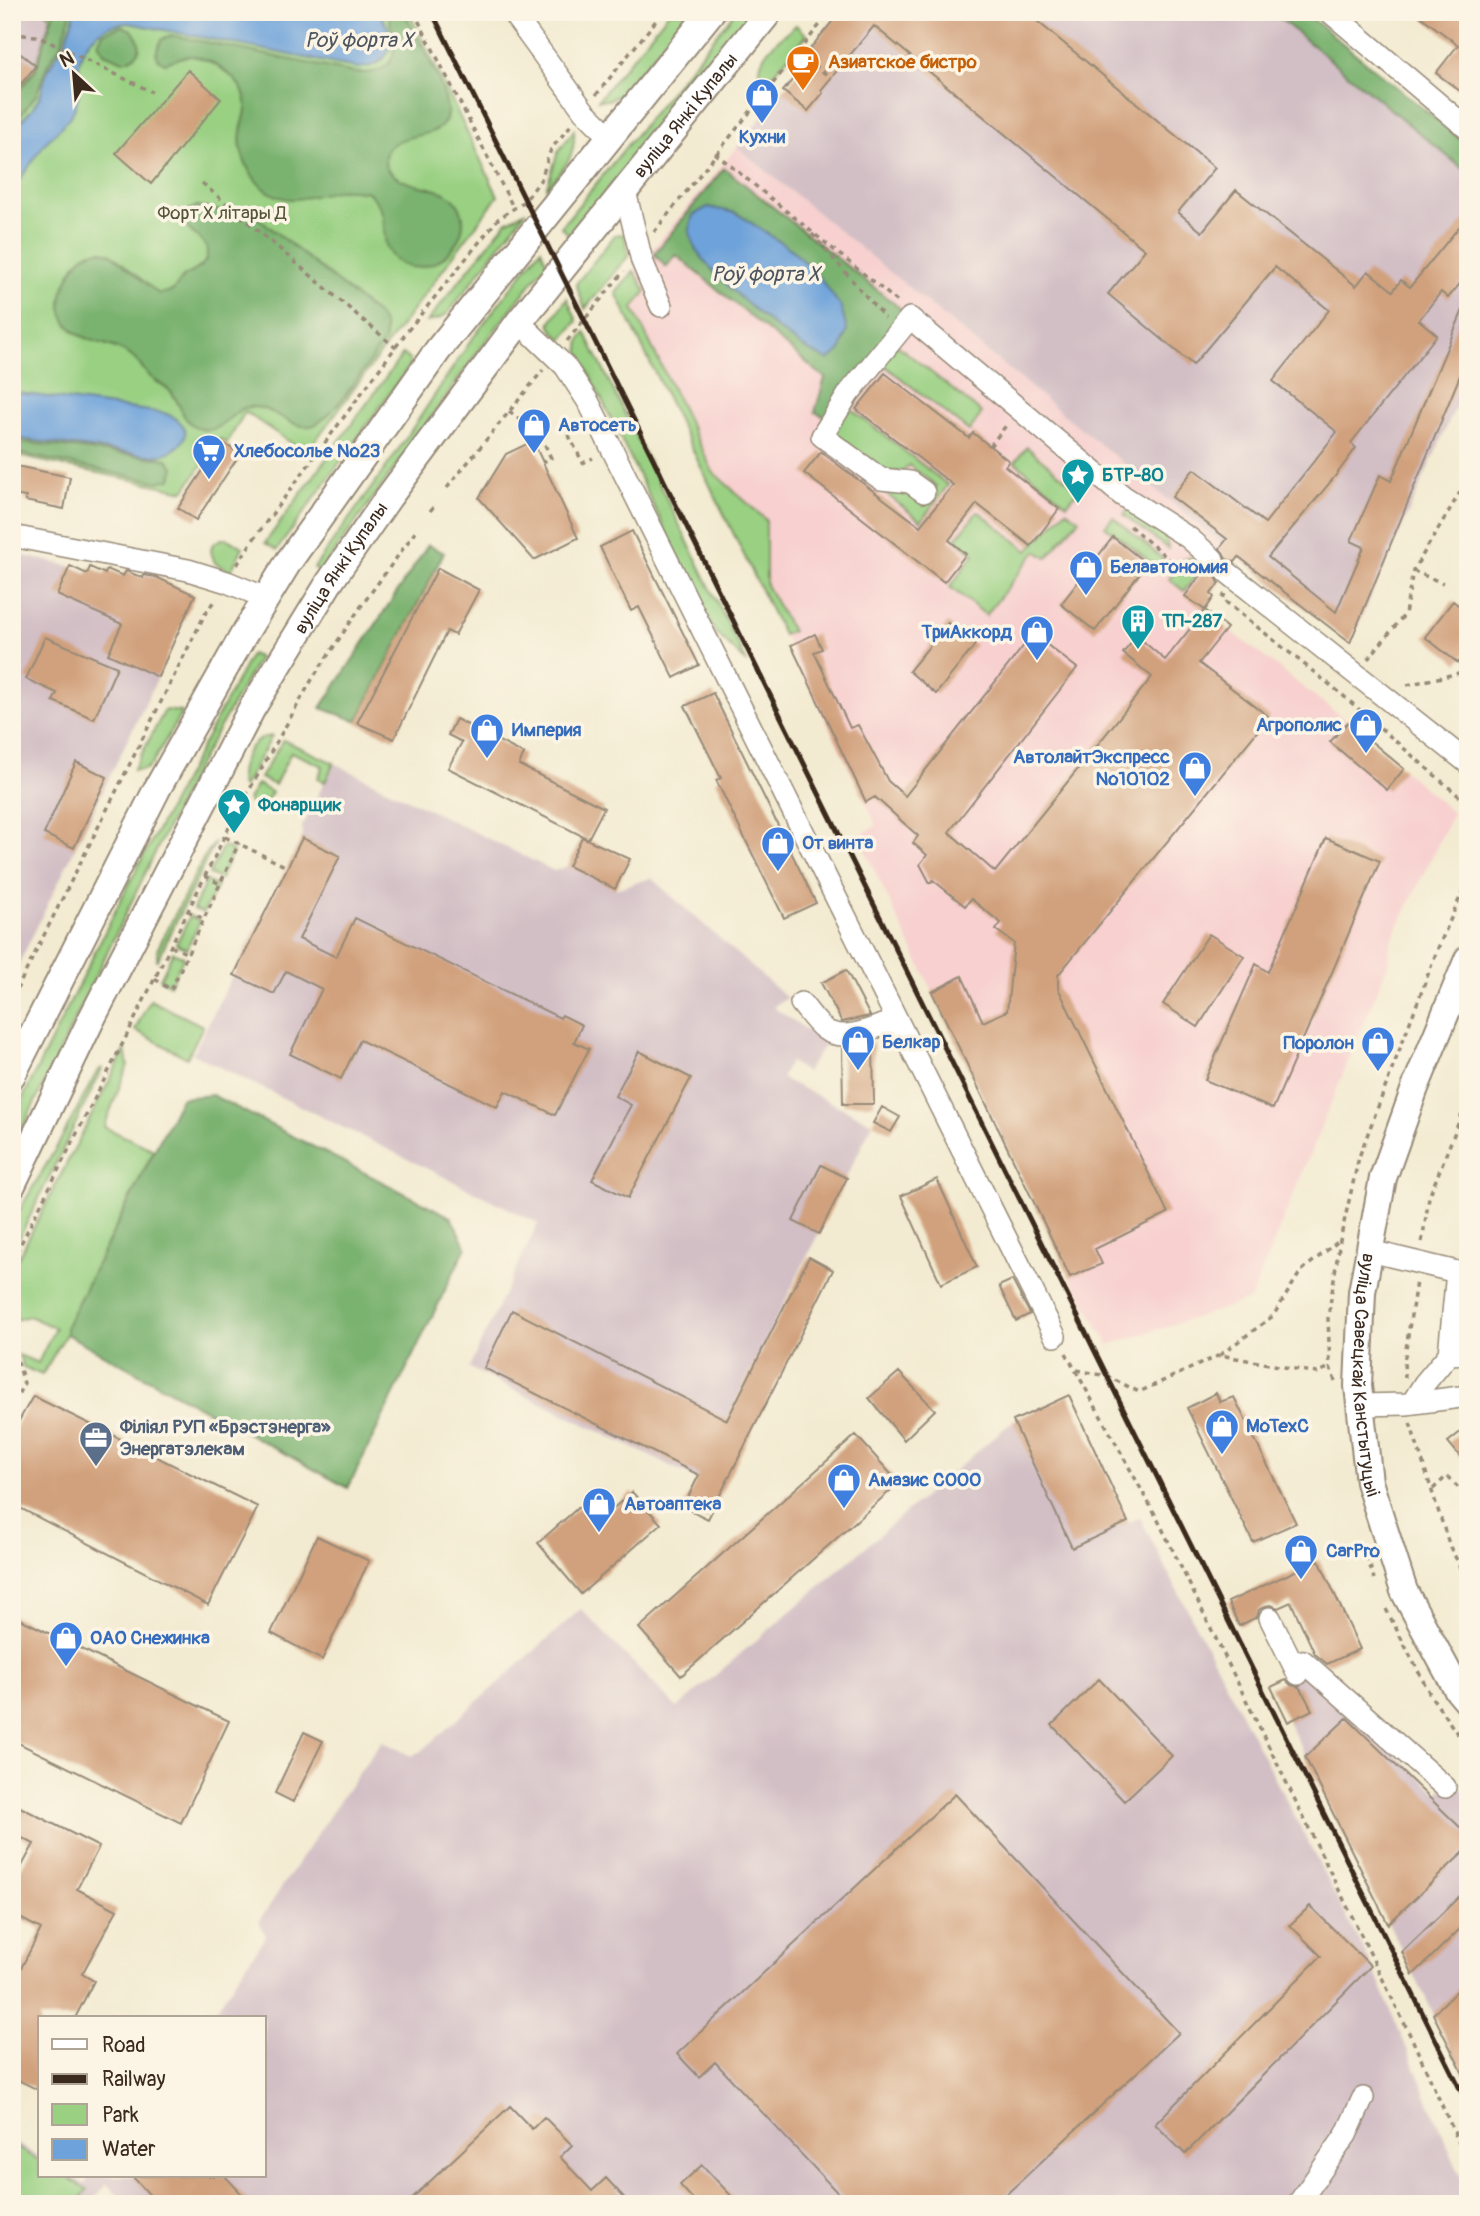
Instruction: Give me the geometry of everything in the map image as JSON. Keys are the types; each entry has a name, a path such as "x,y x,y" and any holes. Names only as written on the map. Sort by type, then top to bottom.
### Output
{"main road":[{"path":"12,1075 157,789 266,598 388,418 438,350 711,12"},
{"name":"вуліца Янкі Купалы","path":"12,1185 91,1020 204,800 251,710 305,621 388,498 519,322 769,12"},
{"path":"266,598 305,621"},
{"name":"вуліца Савецкай Канстытуцыі","path":"1468,959 1458,1007 1415,1088 1383,1178 1362,1292 1358,1386 1369,1482 1404,1591 1457,1689 1468,1702"}],"lane":[{"path":"512,12 584,111 611,138"},
{"path":"1330,12 1468,129"},
{"path":"625,191 639,251 661,306"},
{"path":"924,492 910,482 881,479 822,436 849,393 910,318 1123,496 1189,538 1231,569 1468,763"},
{"path":"519,322 571,373 589,403 1055,1336"},
{"path":"12,537 188,570 266,598"},
{"path":"801,1003 819,1024 837,1034 857,1033 896,1020"},
{"path":"1370,1251 1463,1274 1458,1353 1424,1384 1412,1403"},
{"path":"1360,1405 1412,1403 1468,1396"},
{"path":"1270,1618 1296,1669 1303,1661 1445,1787"},
{"path":"1298,2204 1346,2135 1363,2098"}],"path":[{"path":"414,12 514,209"},
{"path":"565,343 830,12"},
{"path":"12,34 36,36 152,92"},
{"path":"799,52 827,75"},
{"path":"715,153 901,304"},
{"path":"202,183 396,348"},
{"path":"806,227 888,321"},
{"path":"447,488 550,362"},
{"path":"990,446 1019,410"},
{"path":"509,411 541,436 551,458 543,462"},
{"path":"1356,674 1405,614 1413,571 1468,479"},
{"path":"430,511 435,505"},
{"path":"1124,521 1171,561"},
{"path":"12,1261 225,837 314,677 416,531"},
{"path":"1231,569 1222,599 1339,692 1468,804"},
{"path":"1413,571 1443,583"},
{"path":"1408,685 1468,671"},
{"path":"225,837 287,867"},
{"path":"155,979 171,990 239,843"},
{"path":"205,876 220,884"},
{"path":"188,911 204,919"},
{"path":"171,946 188,954"},
{"path":"1076,1369 1107,1376 1139,1392 1220,1355 1273,1316 1301,1271 1340,1240"},
{"path":"1055,1336 1076,1369 1157,1518 1413,2041 1468,2163"},
{"path":"12,1342 24,1383 12,1406"},
{"path":"1220,1355 1317,1373 1330,1367"},
{"path":"1433,1489 1447,1476 1468,1498"}],"shaded area":[{"path":"12,12 46,12 51,17 36,66 12,95"},
{"path":"840,12 1272,12 1468,173 1468,379 1350,643 1238,557 737,147 813,54 809,50"},
{"path":"737,147 1238,557 1211,594 1215,597 1205,611 1348,722 1453,813 1390,943 1388,964 1250,1300 1109,1345 1070,1277 858,836 876,826 872,815 616,293"},
{"path":"12,553 70,566 87,573 90,567 105,574 107,569 123,576 126,570 143,578 145,572 195,595 12,978"},
{"path":"334,763 554,871 568,866 615,889 651,878 787,998 773,1007 826,1043 806,1072 790,1062 781,1078 873,1123 697,1479 469,1368 538,1223 193,1054 302,838 302,827"},
{"path":"1069,1395 1128,1522 1140,1518 1372,1966 1468,2194 1468,2204 126,2204 107,2184 91,2204 12,2204 12,2141 38,2156 38,2178 74,2178 85,2184 89,2178 266,2178 266,2016 211,2016 266,1936 259,1921 382,1741 411,1756 423,1750 581,1609 677,1708 1013,1421"},
{"path":"1303,1671 1438,1793 1453,1779 1468,1795 1468,2083 1271,1687"}],"green space":[{"name":"Форт X літары Д","path":"46,12 409,12 498,196 306,453 245,412 227,443 220,439 184,491 12,455 12,95 36,66 51,17"},
{"path":"54,12 71,12 62,43 48,64 36,95 12,126 12,99 36,69"},
{"path":"391,12 403,12 407,18 438,79 447,114 443,124 435,130 400,140 391,146 386,154 386,168 404,181 450,196 457,203 462,216 458,241 438,261 426,266 413,267 393,258 386,245 381,210 368,192 342,190 288,199 262,187 243,158 240,140 246,101 239,85 225,71 208,61 188,56 165,63 158,59 156,54 161,40 176,36 350,72 378,71 389,63 392,57 394,45 389,16"},
{"path":"669,12 688,12 622,94 609,100 598,100"},
{"path":"735,12 751,12 570,236 561,227"},
{"path":"1272,12 1304,12 1468,145 1468,173"},
{"path":"796,25 807,35 766,82 760,76 762,60 771,47"},
{"path":"121,26 132,30 139,45 134,57 123,61 104,53 98,43 103,33"},
{"path":"574,130 571,156 546,189 558,152"},
{"path":"724,168 906,313 827,418 815,412 825,378 676,255 666,267 654,254","holes":["708,207 736,213 791,249"]},
{"path":"197,206 219,211 240,211 257,217 377,314 382,321 385,331 383,343 332,411 314,425 299,425 267,410 250,407 237,412 212,430 194,426 186,419 170,391 150,376 131,356 83,337 65,321 61,304 65,287 78,262 89,253 110,253 159,294 172,291 182,278 199,268 207,257 207,251 202,241 188,229 185,218 187,211"},
{"path":"526,211 449,312 441,318 427,322 506,222"},
{"path":"624,234 629,255 585,309 576,284 615,235"},
{"path":"541,249 547,263 477,353 320,572 314,568 392,459 472,339"},
{"path":"634,271 646,291 633,308 713,472 766,520 766,585 792,631 783,635 616,293"},
{"path":"567,298 577,321 562,340 550,323"},
{"path":"585,332 747,663 715,632 583,361 579,346"},
{"path":"897,345 982,413 969,431 885,366 851,409 948,485 921,521 880,489 907,489 924,503 936,486 909,465 902,472 883,471 831,430"},
{"path":"403,354 410,361 410,365 277,550 265,543"},
{"path":"12,441 167,459 174,467 171,479 158,482 12,452"},
{"path":"1027,447 1079,490 1067,504 1015,462"},
{"path":"1130,506 1160,529 1168,549 1124,515"},
{"path":"1066,510 1079,519 1047,558 1036,551 986,615 950,587 974,554 956,539 978,511 1028,551"},
{"path":"1113,517 1163,559 1157,567 1105,526"},
{"path":"221,539 243,547 231,571 215,563 211,552 212,545"},
{"path":"428,545 444,553 357,721 321,708"},
{"path":"1191,557 1203,567 1184,591 1169,579 1183,560"},
{"path":"251,654 259,658 193,774 12,1150 12,1120 127,887"},
{"path":"165,710 182,712 152,764 146,769 133,770"},
{"path":"272,736 243,788 240,776 246,754 262,738"},
{"path":"283,740 334,763 325,782 318,778 323,766 291,752 275,785 260,778"},
{"path":"257,784 272,792 261,809 252,806 248,800"},
{"path":"215,842 157,961 157,950 204,857"},
{"path":"223,846 233,851 220,879 209,874"},
{"path":"206,881 217,886 203,913 193,909"},
{"path":"190,916 200,921 187,949 176,944"},
{"path":"173,952 184,957 170,985 160,979"},
{"path":"150,1000 203,1026 187,1058 135,1030"},
{"path":"125,1050 128,1065 104,1127 154,1150 66,1326 66,1334 42,1375 23,1367 19,1355 38,1363 55,1328 29,1316 12,1321 12,1270"},
{"path":"103,1067 12,1253 12,1224 97,1072"},
{"path":"212,1095 451,1217 466,1247 348,1488 66,1334 66,1326 181,1098"},
{"path":"12,2145 38,2160 38,2178 68,2178 87,2189 78,2204 12,2204"}],"water":[{"name":"Роў форта Х","path":"75,12 378,12 385,22 390,41 385,57 369,66 357,68 129,23 104,29 90,40 81,55 78,94 73,112 44,145 12,189 12,131 40,96 48,69 65,43"},
{"name":"Роў форта X","path":"708,207 736,213 791,249 820,278 841,307 847,330 841,350 828,360 803,347 757,312 710,267 692,241 690,231 693,215"},
{"path":"12,392 164,413 182,424 185,437 175,449 155,456 12,438"}],"building":[{"path":"840,12 1026,12 1215,168 1178,212 1202,232 1236,190 1356,286 1368,271 1393,291 1401,280 1410,287 1468,216 1468,274 1448,298 1441,292 1419,320 1437,335 1351,443 1356,448 1333,479 1268,557 1336,612 1364,547 1351,541 1380,475 1391,481 1468,298 1468,356 1350,643 1239,557 1235,562 1226,559 1220,548 1227,539 1172,497 1194,469 1265,523 1337,432 1273,381 1329,310 1275,267 1193,365 1108,294 1145,250 874,26 821,90 823,93 808,111 783,91 814,54 809,50"},
{"path":"1415,12 1468,12 1468,97 1436,73 1458,45"},
{"path":"12,47 36,66 12,95"},
{"path":"188,70 221,99 151,184 116,153"},
{"path":"885,373 969,438 973,433 1009,461 1005,466 1059,509 1031,546 977,504 949,540 966,554 944,582 804,473 821,452 920,526 953,485 856,409"},
{"path":"533,441 578,538 534,560 479,498 506,454"},
{"name":"Хлебосолье №23","path":"222,442 240,454 196,520 178,508"},
{"path":"16,466 70,477 64,509 25,501 26,497 12,495"},
{"path":"632,531 699,665 674,678 639,607 631,611 600,547"},
{"path":"1113,537 1147,564 1095,631 1061,604"},
{"path":"70,566 87,574 90,567 105,574 107,569 123,576 126,571 143,578 144,575 156,577 195,595 158,677 108,654 122,624 57,595"},
{"path":"438,568 479,590 455,635 447,631 394,739 357,723"},
{"path":"1205,569 1214,572 1219,583 1205,610 1185,596"},
{"path":"1453,601 1468,613 1468,650 1458,663 1425,637"},
{"path":"1205,610 1227,628 1199,663 1269,717 1058,975 1058,988 1168,1213 1095,1249 1102,1264 1070,1277 932,992 962,976 983,1022 1007,1011 1014,943 996,930 1001,923 971,899 965,906 933,880 930,883 920,864 927,855 913,843 918,836 875,797 866,802 791,645 815,634 822,649 814,652 850,728 858,725 888,781 905,796 1033,634 1077,668 949,832 995,872 1152,677 1123,653 1137,636 1165,660"},
{"path":"948,623 975,645 936,694 909,671"},
{"path":"45,637 117,667 94,719 53,701 57,693 26,679"},
{"path":"713,693 816,903 784,918 716,780 721,778 685,706"},
{"path":"456,719 524,754 519,765 604,808 588,839 448,768 462,742 448,735"},
{"path":"1348,722 1404,769 1387,790 1330,742"},
{"path":"76,762 107,777 74,848 44,834"},
{"path":"582,837 630,859 615,889 568,866"},
{"path":"302,838 340,856 299,939 336,957 355,918 560,1018 562,1015 582,1025 574,1042 589,1049 555,1115 505,1091 497,1107 360,1040 341,1079 290,1054 322,989 286,971 274,994 234,975"},
{"path":"1326,838 1380,861 1273,1109 1205,1080 1256,964 1268,972"},
{"path":"1209,934 1244,956 1198,1027 1163,1004"},
{"path":"846,970 870,1016 842,1022 821,983"},
{"name":"Белкар","path":"873,1043 874,1104 843,1104 842,1048"},
{"path":"639,1051 691,1078 628,1198 592,1180 631,1105 615,1096"},
{"path":"882,1107 900,1117 891,1132 873,1123"},
{"path":"821,1165 847,1178 819,1234 793,1221"},
{"path":"937,1179 977,1267 941,1284 901,1196"},
{"path":"809,1257 833,1270 708,1519 683,1507 699,1475 484,1368 512,1310 727,1420"},
{"path":"1012,1280 1030,1314 1016,1321 999,1286"},
{"path":"899,1372 935,1410 904,1440 869,1398"},
{"path":"1216,1393 1220,1402 1234,1397 1296,1523 1253,1542 1187,1408"},
{"path":"1069,1395 1128,1522 1072,1548 1013,1421"},
{"name":"Філіял РУП «Брэстэнерга» Энергатэлекам","path":"33,1396 258,1507 208,1605 12,1504 12,1433"},
{"path":"1468,1426 1468,1466 1448,1442"},
{"path":"856,1435 899,1483 681,1676 639,1628"},
{"name":"Автоаптека","path":"632,1492 661,1524 581,1594 538,1543 580,1506 595,1524"},
{"path":"317,1536 369,1561 322,1660 271,1633"},
{"name":"CarPro","path":"1319,1560 1360,1649 1327,1664 1315,1654 1291,1602 1278,1608 1265,1606 1259,1610 1257,1617 1239,1626 1228,1602"},
{"name":"ОАО Снежинка","path":"12,1615 229,1721 181,1823 12,1740"},
{"path":"1099,1679 1172,1756 1124,1801 1052,1725"},
{"path":"1286,1680 1291,1685 1300,1687 1312,1710 1288,1722 1271,1687"},
{"path":"1347,1718 1468,1835 1468,1848 1388,1924 1305,1757"},
{"path":"304,1732 323,1741 293,1802 275,1793"},
{"path":"955,1794 1179,2033 996,2204 848,2204 715,2062 699,2077 677,2054"},
{"path":"18,1806 99,1847 77,1889 117,1910 82,1974 94,1981 76,2016 38,2016 38,2090 12,2077 12,1986 41,1929 12,1914 12,1884 34,1844 12,1833 12,1816"},
{"path":"1468,1888 1468,1921 1413,1975 1402,1952"},
{"path":"1310,1906 1371,1966 1185,2154 1155,2124 1321,1956 1290,1925"},
{"path":"1468,1980 1468,2083 1433,2014"},
{"path":"510,2106 532,2129 544,2117 572,2145 560,2157 592,2191 606,2178 630,2204 406,2204"},
{"path":"702,2165 739,2204 697,2204 680,2185"},
{"path":"134,2178 227,2178 251,2204 158,2204"}],"railway":[{"path":"432,12 1468,2105"}],"place":[{"name":"Азиатское бистро","path":"803,92"},
{"name":"Кухни","path":"762,125"},
{"name":"Автосеть","path":"534,455"},
{"name":"Хлебосолье №23","path":"209,481"},
{"name":"БТР-80","path":"1078,505"},
{"name":"Белавтономия","path":"1086,597"},
{"name":"ТП-287","path":"1138,651"},
{"name":"ТриАккорд","path":"1037,662"},
{"name":"Агрополис","path":"1366,755"},
{"name":"Империя","path":"487,760"},
{"name":"АвтолайтЭкспресс №10102","path":"1195,798"},
{"name":"Фонарщик","path":"234,835"},
{"name":"От винта","path":"778,873"},
{"name":"Белкар","path":"858,1072"},
{"name":"Поролон","path":"1378,1073"},
{"name":"MoTexC","path":"1222,1456"},
{"name":"Філіял РУП «Брэстэнерга» Энергатэлекам","path":"96,1468"},
{"name":"Амазис СООО","path":"844,1510"},
{"name":"Автоаптека","path":"599,1534"},
{"name":"CarPro","path":"1301,1581"},
{"name":"ОАО Снежинка","path":"66,1668"}]}
